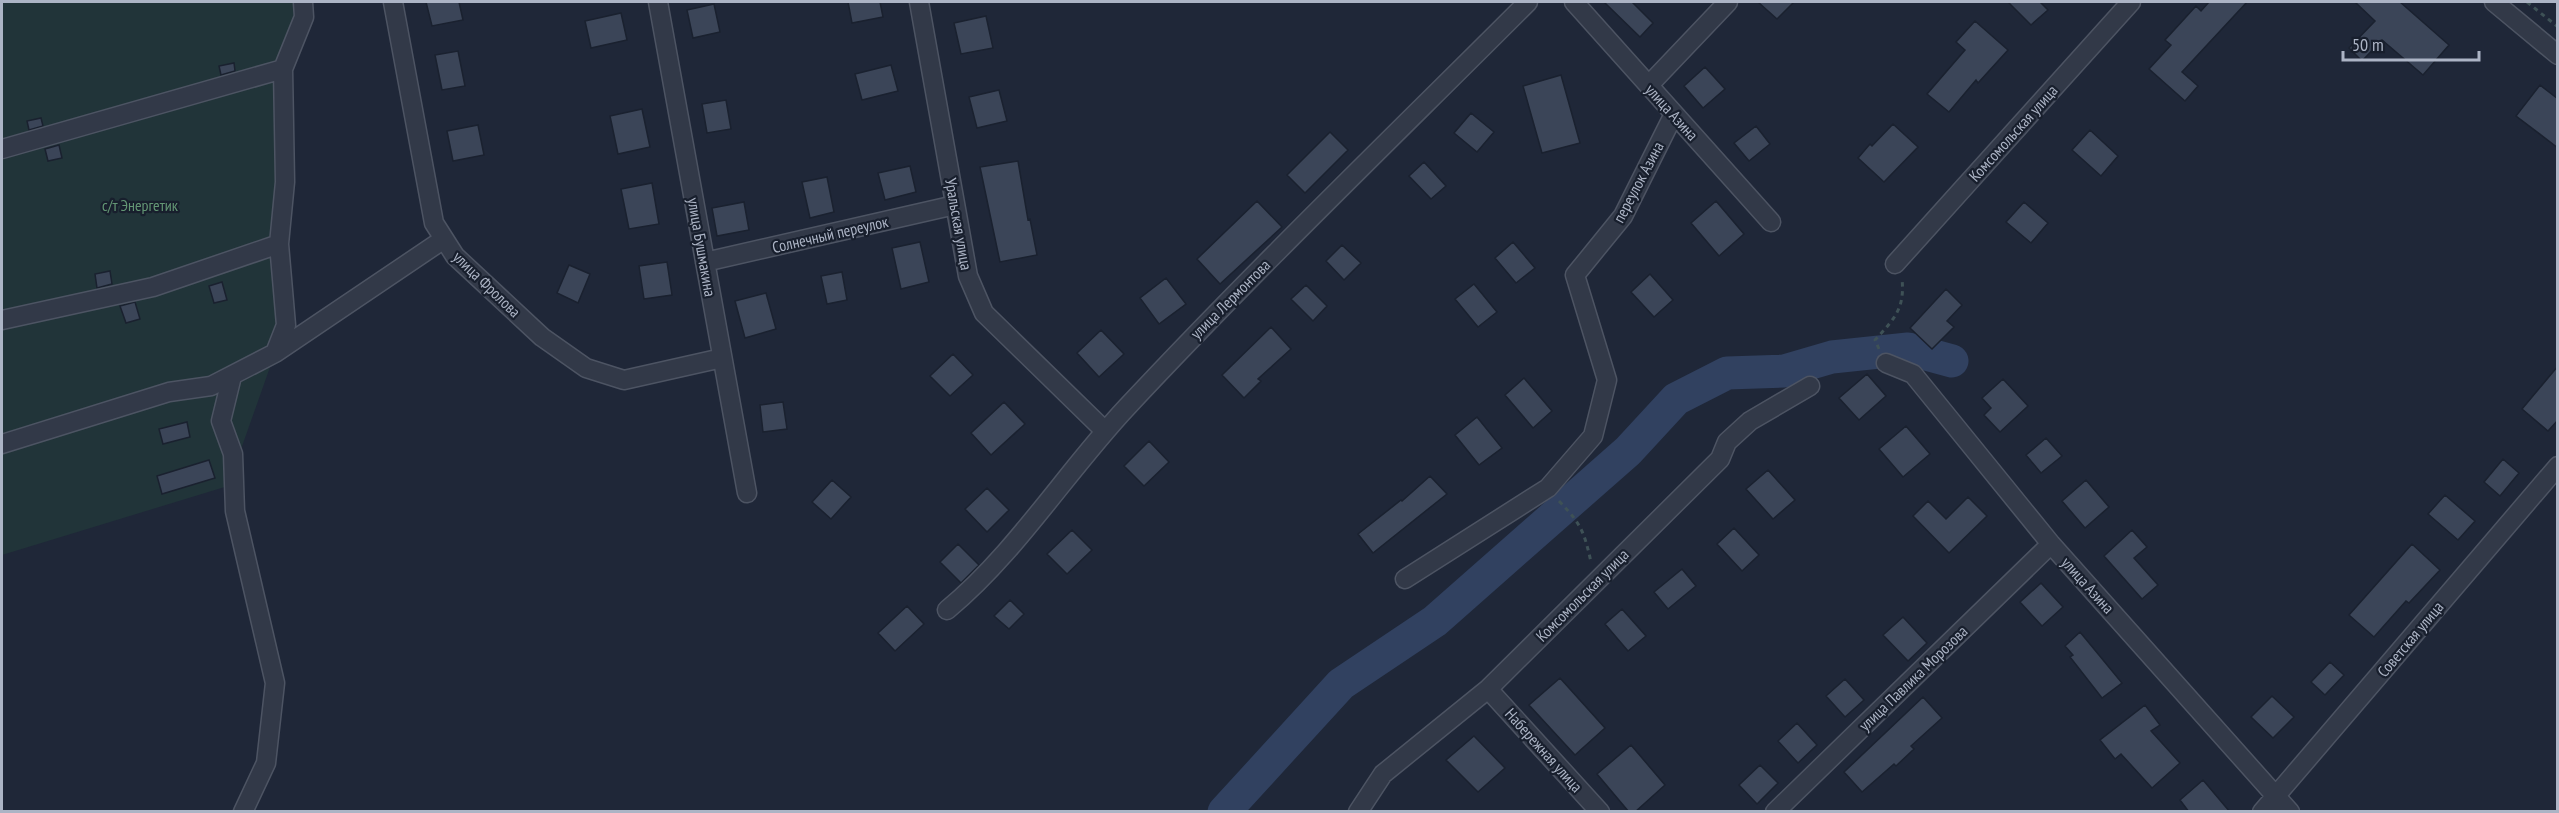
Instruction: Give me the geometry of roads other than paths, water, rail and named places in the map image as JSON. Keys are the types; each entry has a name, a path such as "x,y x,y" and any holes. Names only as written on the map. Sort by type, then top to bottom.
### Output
{"street":[{"path":"275,353 286,325 279,244 285,182 283,69 304,17 303,2"},
{"name":"улица Фролова","path":"393,2 434,223 455,256 542,337 586,368 624,380 722,358"},
{"name":"улица Бушмакина","path":"658,2 747,493"},
{"name":"Уральская улица","path":"919,2 968,276 984,313 1104,430"},
{"name":"улица Лермонтова","path":"947,610 976,586 1104,430 1186,343 1528,2"},
{"name":"улица Азина","path":"1574,2 1771,222"},
{"path":"1648,85 1728,2"},
{"name":"Комсомольская улица","path":"1895,264 2131,2"},
{"path":"2494,2 2558,55"},
{"path":"2,149 283,69"},
{"name":"переулок Азина","path":"1405,579 1548,488 1593,436 1607,381 1575,275 1623,216 1674,114"},
{"name":"Солнечный переулок","path":"705,262 955,205"},
{"path":"2,444 169,392 211,386 275,353 444,239"},
{"path":"2,320 153,286 279,244"},
{"name":"улица Азина","path":"1886,363 1913,374 2051,544 2290,812"},
{"path":"232,376 221,421 233,454 235,512 275,683 266,763 243,812"},
{"name":"Комсомольская улица","path":"1358,812 1383,774 1488,689 1720,459 1727,442 1750,421 1810,386"},
{"name":"Советская улица","path":"2262,812 2558,466"},
{"name":"улица Павлика Морозова","path":"1775,812 2051,544"},
{"name":"Набережная улица","path":"1488,689 1600,812"}],"waterway":[{"path":"1224,812 1341,684 1435,621 1628,451 1676,399 1727,373 1784,371 1832,357 1908,349 1952,361"}],"park label":[{"name":"с/т Энергетик","path":"140,205"}]}
